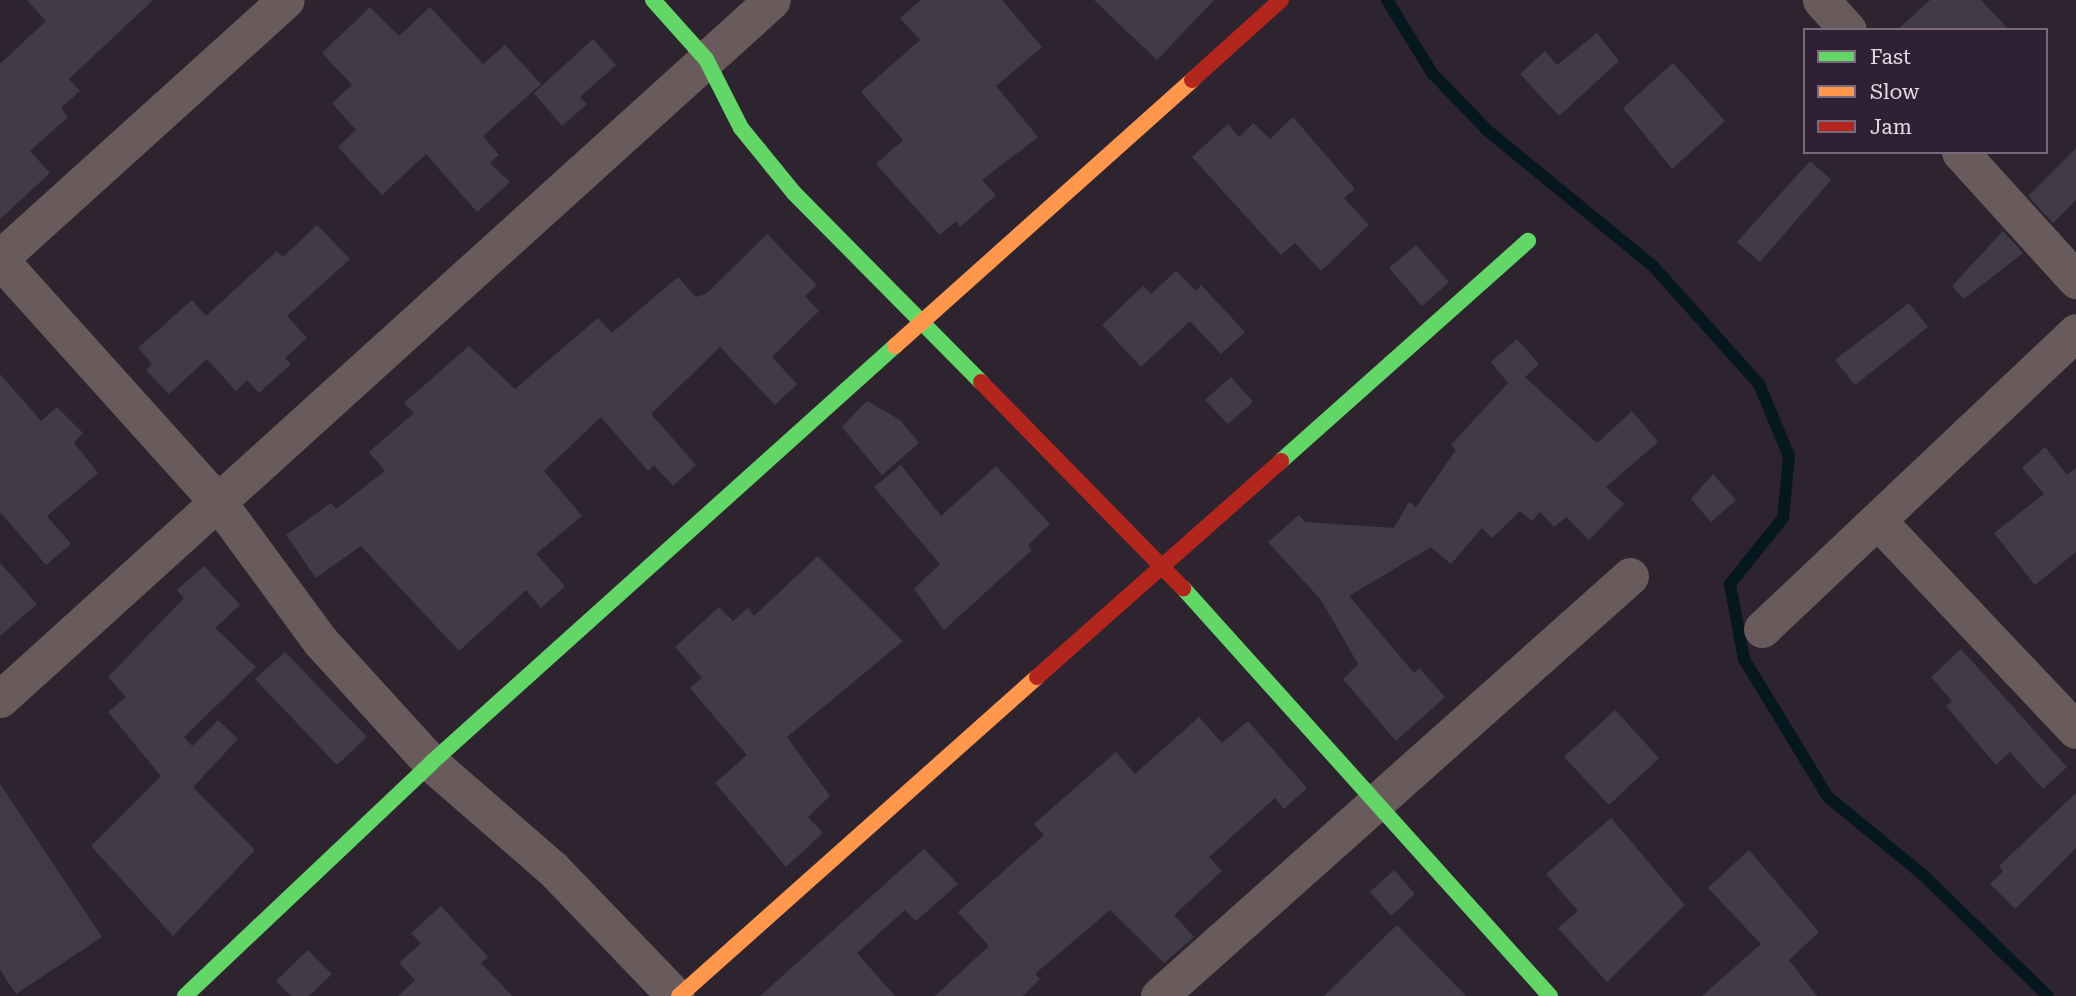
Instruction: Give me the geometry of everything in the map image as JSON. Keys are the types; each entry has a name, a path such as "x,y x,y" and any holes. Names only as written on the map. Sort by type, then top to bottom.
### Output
{"street":[{"path":"286,0 0,259 218,502 321,642 431,762 552,868 677,996 1528,241"},
{"path":"653,0 706,59 741,128 794,193 1162,565 1550,996"},
{"path":"0,699 772,0"},
{"path":"185,996 431,762 1281,0"},
{"path":"1821,0 1846,28"},
{"path":"1962,154 2076,280"},
{"path":"1762,629 1879,522 2076,332"},
{"path":"1879,522 2076,730"},
{"path":"1160,996 1374,801 1630,576"}],"building":[{"path":"27,0 153,0 69,79 80,91 61,108 68,117 30,151 50,173 0,219 0,64 46,21"},
{"path":"921,0 1002,0 1042,47 996,86 1038,137 982,180 996,195 960,227 956,221 940,235 876,164 903,140 861,92 920,40 900,18"},
{"path":"1094,0 1214,0 1157,60"},
{"path":"1930,0 1981,0 2007,28 1899,28"},
{"path":"370,7 399,36 430,7 483,64 505,45 541,84 483,136 499,155 490,163 510,182 477,212 426,154 382,195 338,147 356,130 332,103 352,85 322,53"},
{"path":"1597,33 1619,61 1559,116 1520,74 1545,51 1557,65"},
{"path":"593,39 616,65 580,97 587,104 562,126 534,93"},
{"path":"1673,63 1725,121 1672,169 1623,108"},
{"path":"1293,117 1355,189 1344,198 1369,225 1321,271 1295,243 1281,255 1192,157 1228,124 1239,137 1253,123 1270,139"},
{"path":"2076,148 2076,200 2053,223 2028,196"},
{"path":"1810,161 1831,180 1760,262 1737,242"},
{"path":"317,225 350,259 287,316 307,338 285,358 291,364 259,393 247,380 236,391 207,359 169,394 146,370 152,364 138,348 192,300 206,316 277,251 283,257"},
{"path":"2003,231 2023,253 1964,299 1952,286"},
{"path":"767,234 817,285 805,296 819,311 772,357 797,384 775,405 720,347 651,414 696,465 673,486 654,465 648,471 601,417 544,471 582,516 536,554 565,586 541,608 526,590 459,651 361,546 316,578 286,535 331,503 336,509 385,471 369,452 414,413 404,403 469,346 515,389 598,318 612,333 678,277 696,297 706,294"},
{"path":"1416,245 1449,282 1422,306 1389,268"},
{"path":"1176,271 1196,291 1201,285 1245,332 1221,354 1190,321 1141,367 1102,325 1143,286 1151,294"},
{"path":"1909,303 1928,327 1855,385 1835,360"},
{"path":"1517,339 1539,364 1525,377 1597,443 1632,411 1658,442 1606,487 1624,504 1589,540 1566,517 1554,527 1540,512 1532,521 1520,511 1492,538 1482,528 1451,564 1431,547 1349,596 1414,673 1419,668 1445,697 1396,741 1343,679 1358,664 1321,600 1268,542 1299,515 1305,522 1394,528 1409,502 1416,507 1456,450 1451,445 1508,383 1491,362"},
{"path":"0,374 41,421 57,407 83,433 74,443 98,473 47,516 71,544 46,565 0,512"},
{"path":"1231,377 1253,402 1228,424 1205,400"},
{"path":"867,401 900,420 919,443 882,475 842,427"},
{"path":"2045,447 2067,475 2076,468 2076,552 2035,585 1994,533 2044,494 2022,468"},
{"path":"901,465 941,516 996,466 1050,524 1028,545 1032,550 944,630 914,589 940,564 874,487"},
{"path":"1713,474 1736,500 1711,522 1691,499"},
{"path":"818,556 903,641 787,737 830,796 808,817 823,833 786,867 715,783 747,755 690,688 702,678 675,647 719,607 733,621 748,608 754,616"},
{"path":"0,563 37,604 0,636"},
{"path":"204,566 240,605 215,628 256,667 184,737 192,746 218,720 238,739 193,787 255,850 173,936 91,846 161,776 108,712 126,697 108,677 184,598 177,590"},
{"path":"1961,649 2067,767 2043,789 2010,752 1996,765 1946,706 1952,701 1931,677"},
{"path":"285,652 367,737 337,765 255,679"},
{"path":"1615,710 1659,758 1609,805 1564,757"},
{"path":"1199,717 1222,743 1248,721 1307,788 1284,809 1275,798 1209,857 1222,871 1174,915 1194,937 1164,963 1110,910 1035,974 1040,979 1023,996 935,996 989,946 958,912 1044,835 1034,824 1116,752 1135,774"},
{"path":"0,784 102,937 16,994 0,970"},
{"path":"2076,793 2076,848 2015,909 1990,884 2003,871 1999,866"},
{"path":"1611,818 1685,905 1607,982 1558,928 1578,911 1546,874"},
{"path":"924,849 958,884 916,921 905,910 857,953 895,996 760,996"},
{"path":"1749,850 1819,932 1789,960 1817,996 1702,996 1761,944 1708,888"},
{"path":"1394,870 1415,894 1391,916 1370,892"},
{"path":"441,906 488,957 481,963 512,996 398,996 415,980 399,963 421,943 411,933"},
{"path":"1397,925 1466,996 1324,996"},
{"path":"308,950 332,974 309,996 291,996 276,981"}],"waterway":[{"path":"1387,0 1432,73 1488,131 1653,266 1759,384 1789,456 1783,518 1730,584 1744,659 1828,797 1922,874 2048,996"}],"traffic: fast":[{"path":"653,0 706,59 741,128 794,193 981,382"},
{"path":"1281,461 1528,241"},
{"path":"185,996 431,763 895,346"},
{"path":"1183,588 1550,996"}],"traffic: slow":[{"path":"895,346 1192,80"},
{"path":"679,996 1037,677"}],"traffic: jam":[{"path":"1192,80 1281,0"},
{"path":"981,382 1183,588"},
{"path":"1037,677 1281,461"}]}
